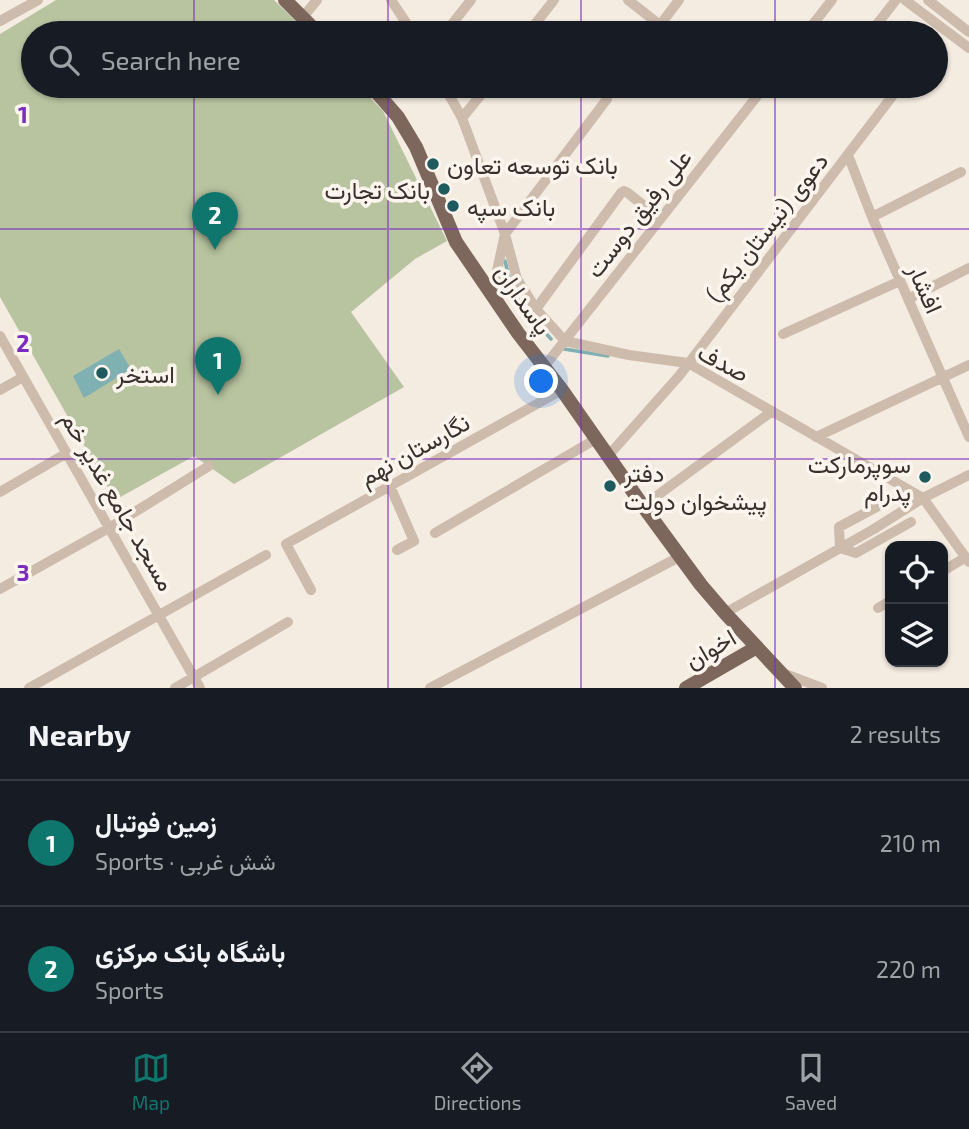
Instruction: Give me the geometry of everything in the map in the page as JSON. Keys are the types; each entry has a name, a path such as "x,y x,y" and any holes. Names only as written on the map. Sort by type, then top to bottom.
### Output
{"main road":[{"path":"285,0 306,21"},
{"name":"پاسداران","path":"381,98 398,117 416,147 456,242 518,333 701,584 795,688"},
{"name":"اخوان","path":"686,688 757,647"}],"street":[{"path":"0,21 38,0"},
{"path":"303,18 317,0"},
{"path":"391,0 405,21"},
{"path":"454,21 471,0"},
{"path":"537,21 554,0"},
{"path":"628,0 649,21"},
{"path":"663,21 679,0"},
{"path":"815,21 832,0"},
{"path":"879,21 896,0"},
{"path":"905,0 933,21"},
{"path":"928,0 969,32"},
{"path":"948,32 969,48"},
{"path":"451,98 462,118 505,234 517,279 536,309 565,341"},
{"path":"462,118 478,98"},
{"path":"492,294 505,234 607,98"},
{"name":"علی رفیق دوست","path":"544,367 756,98"},
{"name":"دعوی (نیستان یکم)","path":"608,456 688,363 891,98"},
{"name":"افشار","path":"848,155 872,217 969,437"},
{"path":"872,217 961,172"},
{"path":"536,309 621,193 628,193 660,219"},
{"path":"908,299 969,268"},
{"path":"783,334 900,281"},
{"name":"مسجد جامع غدیر خم","path":"0,336 200,688"},
{"name":"صدف","path":"565,341 629,355 688,363 923,498"},
{"path":"816,437 969,365"},
{"path":"0,390 23,377"},
{"name":"نگارستان نهم","path":"311,590 286,544 562,390"},
{"path":"643,506 771,412"},
{"path":"435,533 596,439"},
{"path":"0,492 67,453"},
{"path":"0,589 209,466"},
{"path":"725,612 874,529 923,498 969,475"},
{"path":"390,486 415,541 397,550"},
{"path":"923,498 967,560 948,569"},
{"path":"839,548 839,527 882,504"},
{"path":"839,548 856,553 911,522"},
{"path":"29,688 266,555"},
{"path":"430,688 681,556"},
{"path":"878,608 885,604"},
{"path":"175,688 288,622"},
{"path":"781,673 821,688"}],"green space":[{"path":"56,0 274,0 296,21 21,21"},
{"path":"21,21 21,98 371,98 383,111 447,241 415,259 351,312 404,387 234,484 194,456 115,500 0,297 0,34"}],"water":[{"name":"استخر","path":"119,349 131,369 84,398 73,376"}],"waterway":[{"path":"505,261 511,285 522,307 551,339"},
{"path":"564,349 608,356"}],"place":[{"name":"بانک توسعه تعاون","path":"433,164"},
{"name":"بانک تجارت","path":"444,189"},
{"name":"بانک سپه","path":"453,206"},
{"name":"باشگاه بانک مرکزی","path":"215,250"},
{"name":"استخر","path":"102,373"},
{"name":"زمین فوتبال","path":"218,395"},
{"name":"سوپرمارکت پدرام","path":"925,477"},
{"name":"دفتر پیشخوان دولت","path":"610,486"}]}
